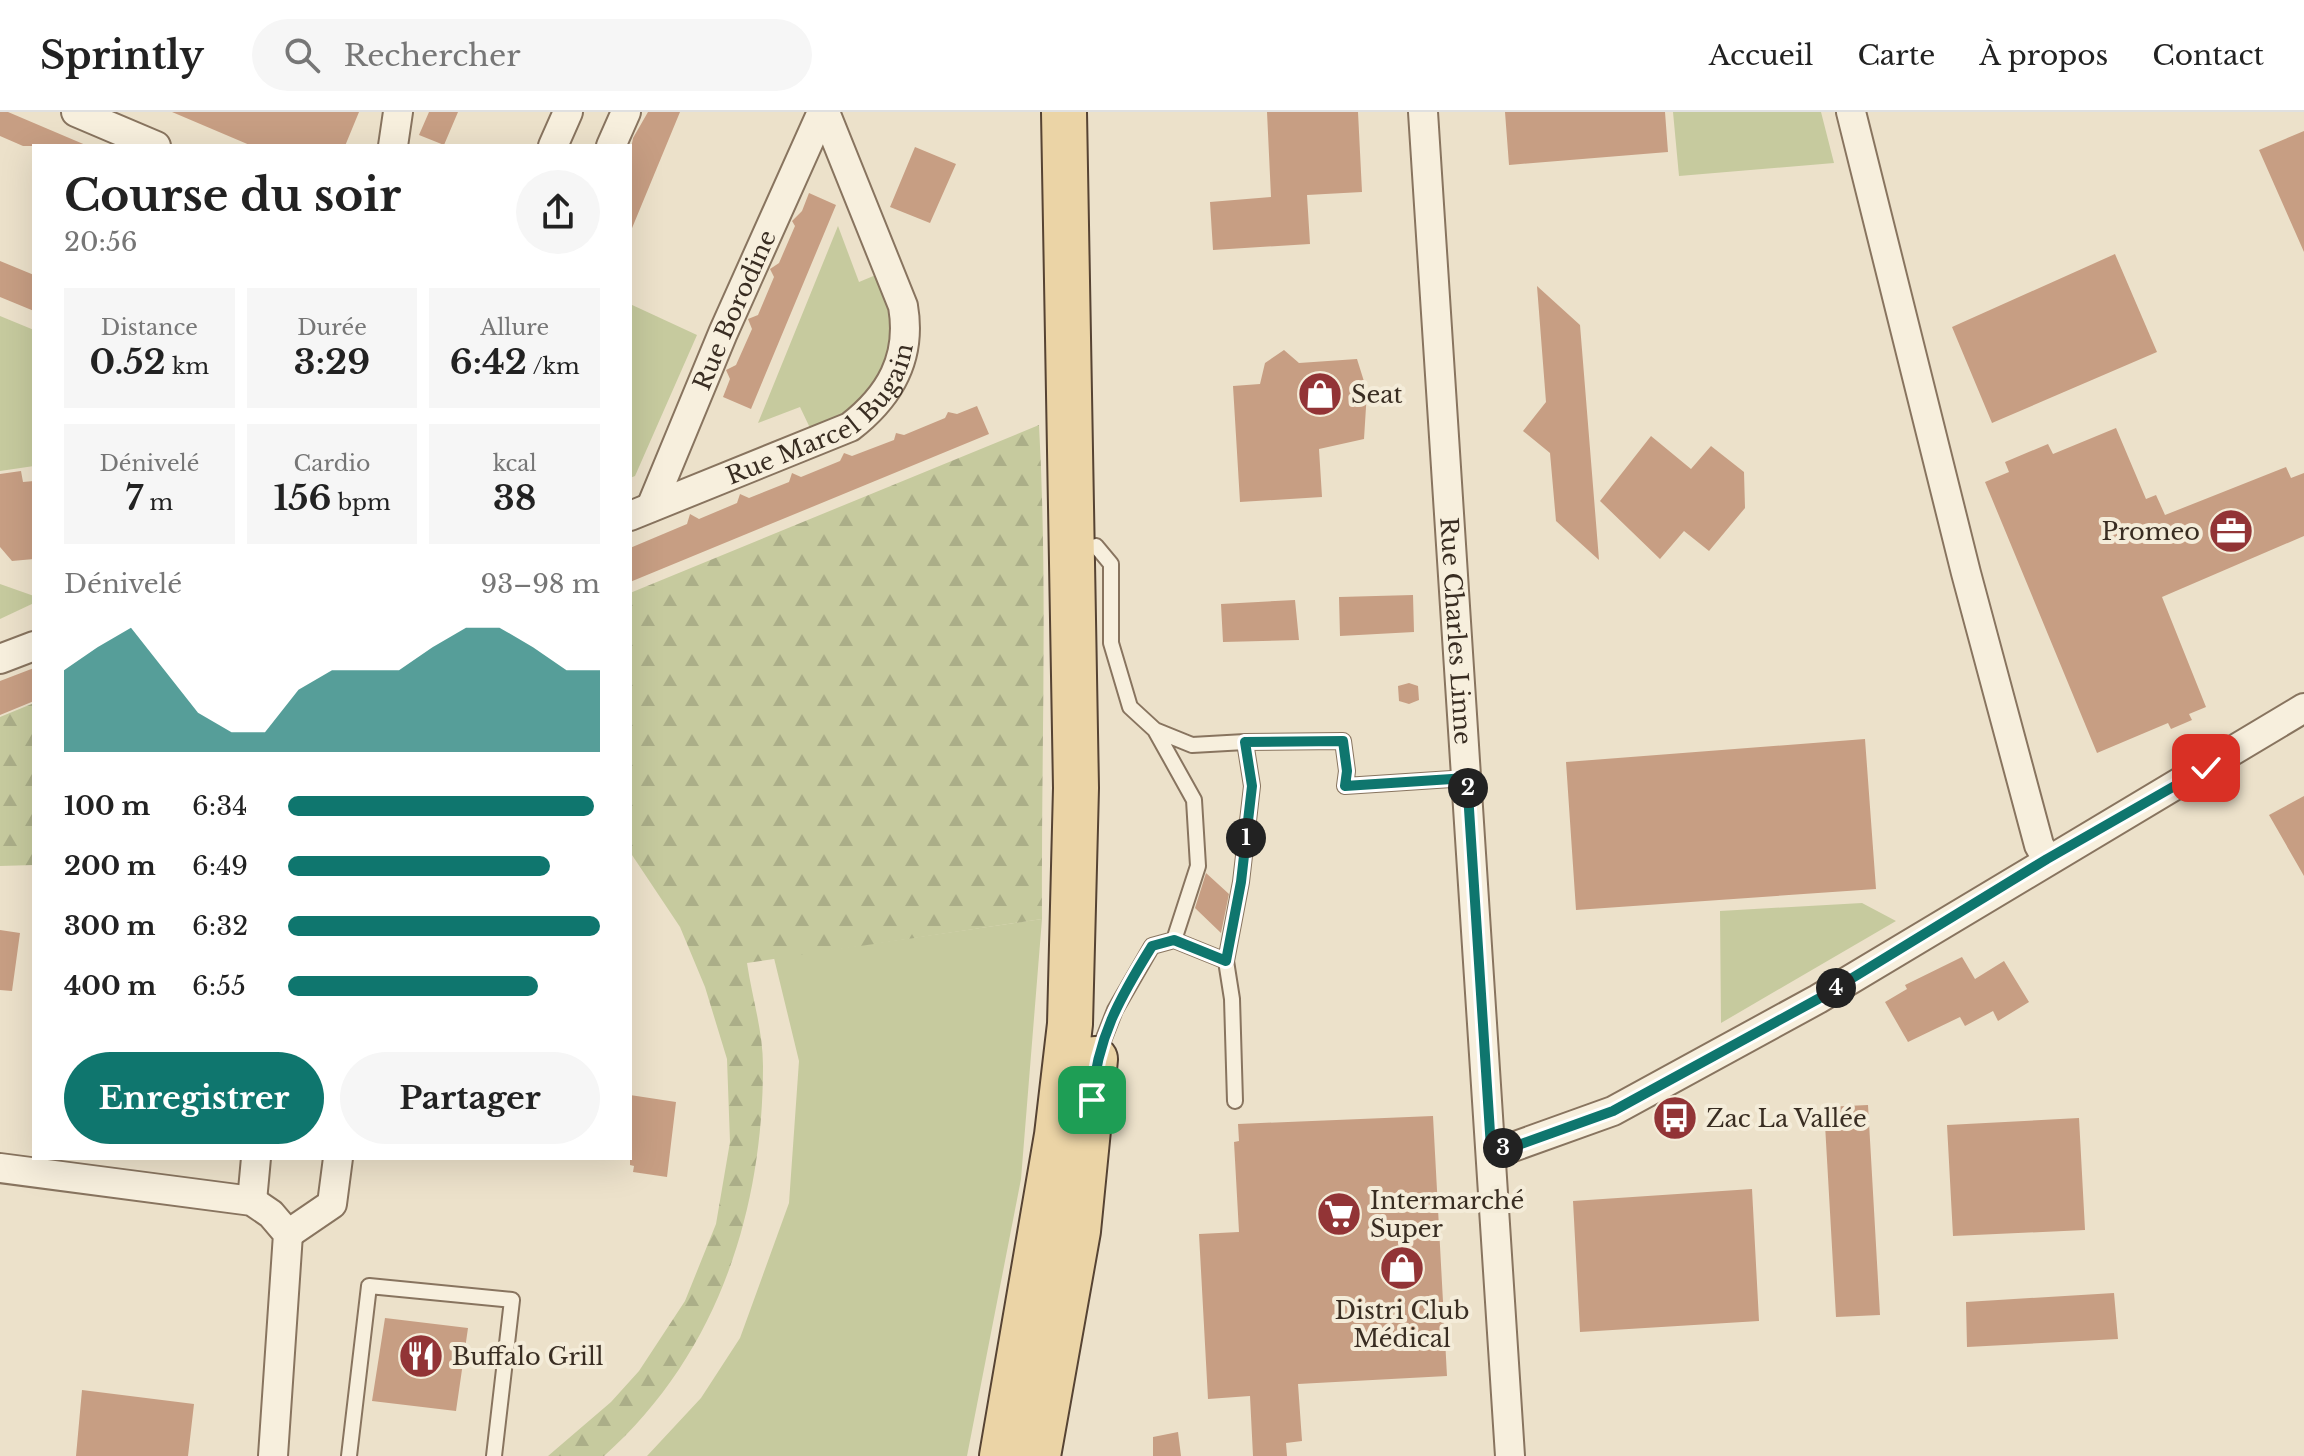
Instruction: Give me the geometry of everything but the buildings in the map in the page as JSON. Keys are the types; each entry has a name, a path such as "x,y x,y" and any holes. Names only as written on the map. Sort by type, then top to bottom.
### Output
{"main road":[{"path":"1002,1456 1057,1135 1070,1024 1076,788 1064,112"},
{"path":"1078,112 1081,256 1091,277"},
{"path":"1038,1456 1078,1231 1095,1061 1099,927 1088,112"}],"street":[{"path":"76,112 151,144"},
{"path":"393,144 398,112"},
{"path":"554,144 568,112"},
{"path":"612,144 626,112"},
{"name":"Rue Marcel Bugain","path":"640,512 850,427 873,410 898,371 907,328 903,306 892,272 823,112"},
{"name":"Rue Borodine","path":"640,512 823,112"},
{"name":"Rue Charles Linne","path":"1423,112 1510,1456"},
{"path":"1851,112 1966,573 2039,845 2047,859"},
{"path":"0,659 32,647"},
{"path":"1491,1148 1510,1148 1613,1111 1818,999 2047,859 2304,708"},
{"path":"252,1201 256,1160"},
{"path":"288,1234 332,1204 338,1160"},
{"path":"0,1168 252,1201 271,1214 288,1234 273,1456"}],"lane":[{"path":"1096,546 1111,564 1111,643 1130,707 1155,730 1194,800 1198,866 1174,940"},
{"path":"1155,730 1192,745 1343,741 1347,771 1345,786 1467,778"},
{"path":"1235,1101 1232,999 1226,961 1241,882 1252,786 1245,742"},
{"path":"1095,1061 1115,1010 1152,946 1174,940 1226,961"},
{"path":"349,1456 369,1286 512,1300 494,1456"}],"green space":[{"path":"1673,112 1821,112 1834,163 1679,176"},
{"path":"838,226 859,282 883,272 890,325 884,369 874,387 859,403 838,418 811,430 800,407 758,423"},
{"path":"632,305 697,335 632,477"},
{"path":"0,316 32,329 32,466 0,471"},
{"path":"1039,425 1044,610 1042,919 747,963 763,1053 761,1121 754,1175 726,1279 704,1328 676,1374 643,1417 604,1456 548,1456 611,1402 639,1371 685,1301 716,1224 730,1142 727,1059 705,987 680,927 632,855 632,592"},
{"path":"0,584 32,595 32,604 0,619"},
{"path":"32,704 32,865 0,866 0,717"},
{"path":"1862,903 1896,921 1721,1023 1720,911"},
{"path":"1042,919 1021,1179 967,1456 647,1456 701,1398 740,1338 789,1203 799,1061 774,958"}],"place":[{"name":"Seat","path":"1320,394"},
{"name":"Promeo","path":"2231,531"},
{"name":"Zac La Vallée","path":"1675,1118"},
{"name":"Intermarché Super","path":"1339,1214"},
{"name":"Distri Club Médical","path":"1402,1268"},
{"name":"Buffalo Grill","path":"421,1356"}],"route":[{"path":"1092,1100 1095,1061 1115,1010 1152,946 1174,940 1226,961 1241,882 1252,786 1245,742 1343,741 1347,771 1345,786 1467,778 1491,1148 1510,1148 1613,1111 1818,999 2047,859 2206,768"}]}
